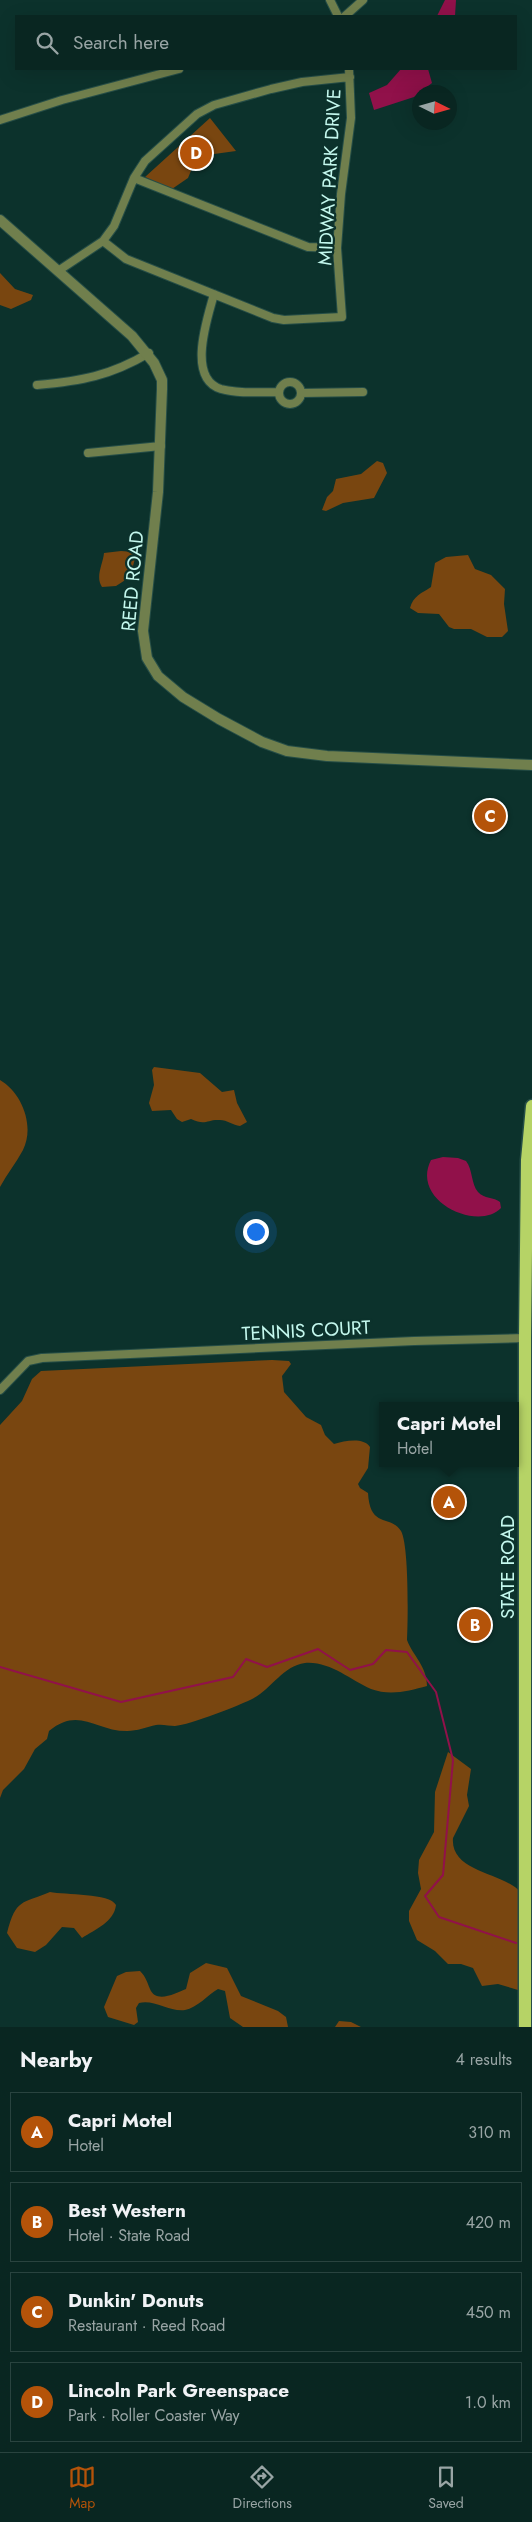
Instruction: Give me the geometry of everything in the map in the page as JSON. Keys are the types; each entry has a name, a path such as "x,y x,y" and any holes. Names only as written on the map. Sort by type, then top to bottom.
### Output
{"main road":[{"name":"STATE ROAD","path":"525,2027 529,1371 525,1338 527,1160 532,1106"}],"street":[{"path":"330,0 338,15"},
{"path":"346,15 363,0"},
{"path":"0,120 62,100 175,70"},
{"path":"58,271 103,241 114,226 134,178 145,161 197,114 214,105 302,82 349,73"},
{"name":"MIDWAY PARK DRIVE","path":"214,294 273,318 284,320 342,317 338,248 343,174 351,118 349,73"},
{"path":"134,178 308,248 338,248"},
{"name":"REED ROAD","path":"0,220 132,336 148,353 162,380 161,446 144,631 147,658 165,683 183,697 225,723 262,742 287,751 327,756 532,765"},
{"path":"103,241 126,259 214,294 202,344 203,371 209,381 218,388 233,392 278,392"},
{"path":"37,385 100,377 126,367 148,353"},
{"path":"290,381 299,386 301,393 299,400 289,404 283,402 278,392 281,386 290,381"},
{"path":"301,393 363,392"},
{"path":"88,453 161,446"},
{"name":"TENNIS COURT","path":"0,1390 28,1361 89,1355 525,1338"}],"shaded area":[{"path":"445,0 456,0 455,15 438,15"},
{"path":"400,70 428,70 432,83 429,85 412,85 412,98 374,110 369,93 387,85"},
{"path":"210,118 236,151 207,155 195,161 188,178 172,189 145,177"},
{"path":"0,273 15,289 33,295 31,300 11,309 0,305"},
{"path":"377,461 383,463 387,473 374,498 343,503 326,511 322,510 327,497 333,491 336,479 361,474"},
{"path":"134,552 136,555 130,577 116,586 102,587 99,575 104,553"},
{"path":"468,555 475,569 491,575 505,589 504,604 508,631 502,637 487,637 471,629 454,629 449,627 439,614 418,613 410,608 411,604 421,593 431,587 435,563 446,557"},
{"path":"154,1067 200,1073 222,1092 234,1090 237,1103 247,1122 240,1126 220,1120 203,1122 191,1119 182,1122 177,1119 171,1110 152,1111 149,1103 154,1085 152,1070"},
{"path":"0,1080 15,1093 20,1102 27,1121 28,1131 23,1150 0,1187"},
{"path":"443,1157 458,1158 466,1161 478,1192 483,1196 500,1202 501,1208 491,1215 477,1216 463,1214 438,1200 430,1188 427,1175 431,1160"},
{"path":"272,1360 289,1361 291,1364 282,1376 284,1392 306,1417 321,1425 325,1435 334,1444 358,1441 370,1447 368,1468 358,1484 360,1488 368,1493 372,1512 381,1519 397,1526 404,1539 407,1566 407,1640 425,1673 427,1686 399,1692 378,1691 331,1668 314,1663 305,1663 290,1668 254,1698 182,1725 156,1725 127,1731 78,1720 69,1720 49,1731 47,1739 35,1749 24,1769 3,1790 0,1798 0,1425 22,1401 32,1379 41,1371"},
{"path":"448,1752 471,1769 467,1795 469,1806 453,1838 454,1850 469,1865 503,1880 521,1893 524,1944 518,1973 520,1986 518,1990 498,1984 482,1986 473,1968 461,1964 448,1964 435,1951 417,1940 409,1921 409,1911 421,1889 418,1873 419,1860 434,1832 435,1792"},
{"path":"50,1892 105,1898 116,1905 115,1911 108,1921 82,1938 74,1928 62,1927 46,1945 35,1952 17,1948 7,1933 17,1908 26,1901"},
{"path":"206,1963 227,1968 241,1996 278,2011 286,2017 288,2027 243,2027 230,2018 225,1991 218,1989 198,2004 185,2010 145,2002 139,2003 136,2008 138,2022 134,2025 108,2017 104,2007 117,1976 126,1972 140,1971 153,1993 161,1997 186,1989 190,1973"},
{"path":"339,2021 351,2022 361,2027 335,2027"}],"waterway":[{"path":"0,1667 121,1702 233,1677 246,1659 267,1667 318,1649 350,1670 373,1664 386,1650 407,1652 436,1692 453,1760 443,1875 425,1896 439,1917 516,1943"}],"place":[{"name":"Lincoln Park Greenspace","path":"196,153"},
{"name":"Dunkin' Donuts","path":"490,816"},
{"name":"Capri Motel","path":"449,1502"},
{"name":"Best Western","path":"475,1625"}]}
